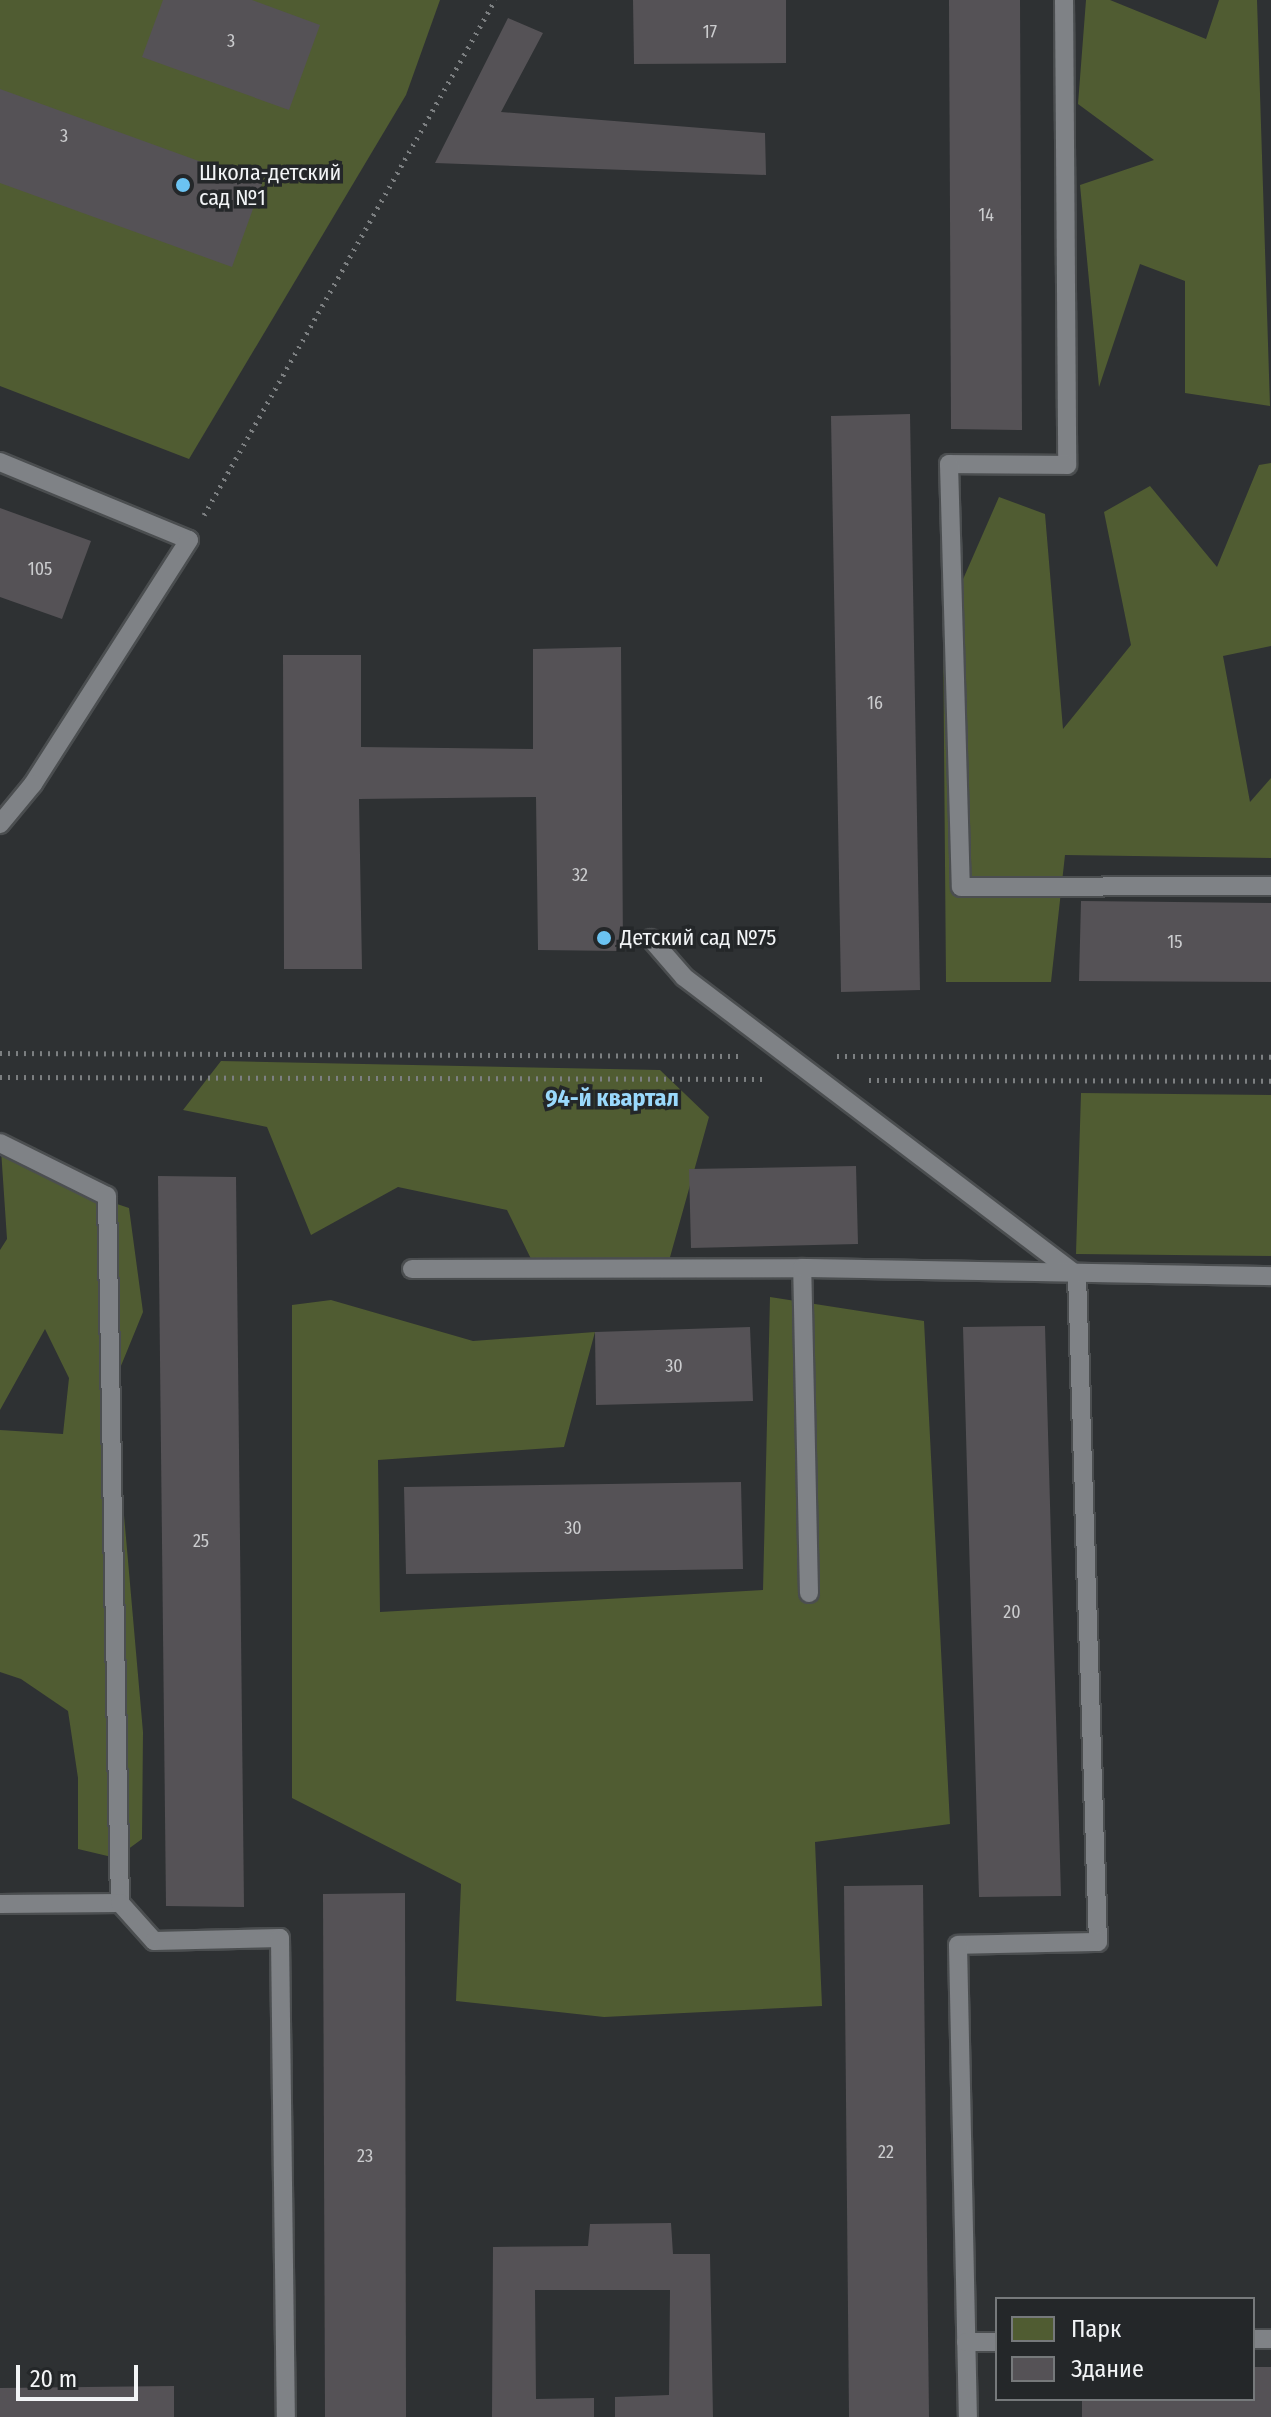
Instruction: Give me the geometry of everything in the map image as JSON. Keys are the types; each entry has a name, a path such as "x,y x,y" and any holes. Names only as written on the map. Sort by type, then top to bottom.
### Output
{"lane":[{"path":"1064,0 1067,465 949,464 961,887 1271,886"},
{"path":"0,462 189,540 33,784 0,824"},
{"path":"651,939 684,977 1077,1275"},
{"path":"0,1143 107,1196 120,1903 154,1941 280,1938 286,2417"},
{"path":"802,1268 809,1593"},
{"path":"412,1269 802,1268 1271,1276"},
{"path":"968,2417 958,1945 1098,1942 1077,1275"},
{"path":"0,1904 120,1903"},
{"path":"966,2342 995,2342"}],"path":[{"path":"189,540 495,0"},
{"path":"0,1053 1271,1057"},
{"path":"0,1077 1271,1081"}],"green space":[{"path":"0,0 440,0 406,95 189,459 0,386"},
{"path":"1086,0 1110,0 1206,39 1219,0 1257,0 1270,406 1185,393 1185,281 1140,264 1099,387 1080,185 1154,160 1078,104"},
{"path":"1271,463 1271,646 1223,656 1250,802 1271,778 1271,858 1065,855 1051,982 946,982 943,625 999,497 1045,514 1063,729 1131,645 1104,512 1150,486 1217,567 1259,465"},
{"path":"221,1061 660,1070 709,1117 667,1268 536,1269 507,1210 398,1187 311,1235 267,1127 183,1110"},
{"path":"1081,1093 1271,1095 1271,1256 1076,1254"},
{"path":"0,1135 36,1148 75,1190 129,1208 143,1312 116,1378 117,1435 143,1732 142,1839 116,1858 78,1849 78,1778 68,1711 21,1679 0,1672 0,1430 63,1434 69,1378 45,1329 0,1410 0,1250 7,1239"},
{"path":"770,1297 924,1321 950,1824 815,1842 822,2006 604,2017 456,2001 461,1884 292,1798 292,1305 331,1300 473,1341 595,1332 564,1447 378,1460 380,1612 763,1590"}],"building":[{"path":"163,0 252,0 320,25 289,110 142,57"},
{"path":"633,0 786,0 786,63 634,64"},
{"path":"949,0 1020,0 1022,430 951,429"},
{"path":"508,18 543,33 501,112 765,133 766,175 435,163"},
{"path":"0,89 262,184 232,267 0,183"},
{"path":"910,414 920,990 841,992 831,416"},
{"path":"0,508 91,541 62,619 0,597"},
{"path":"621,647 623,951 538,950 536,797 359,799 362,969 284,969 283,655 361,655 361,747 533,749 533,649"},
{"path":"1081,901 1271,903 1271,982 1079,981"},
{"path":"856,1166 858,1244 691,1248 689,1169"},
{"path":"158,1176 236,1177 244,1907 166,1906"},
{"path":"1045,1326 1061,1896 979,1897 963,1327"},
{"path":"750,1327 753,1401 596,1405 595,1332"},
{"path":"741,1482 743,1569 406,1574 404,1487"},
{"path":"923,1885 929,2417 849,2417 844,1886"},
{"path":"405,1893 406,2417 325,2417 323,1894"},
{"path":"671,2223 673,2254 710,2254 713,2417 615,2417 615,2397 669,2395 670,2290 535,2290 536,2399 594,2398 594,2417 492,2417 493,2247 588,2246 590,2224"},
{"path":"1255,2367 1271,2367 1271,2417 1082,2417 1082,2401 1255,2401"},
{"path":"174,2386 174,2417 0,2417 0,2388"}],"place":[{"name":"Школа-детский сад №1","path":"183,185"},
{"name":"Детский сад №75","path":"604,938"}],"district":[{"name":"94-й квартал","path":"612,1099"}]}
